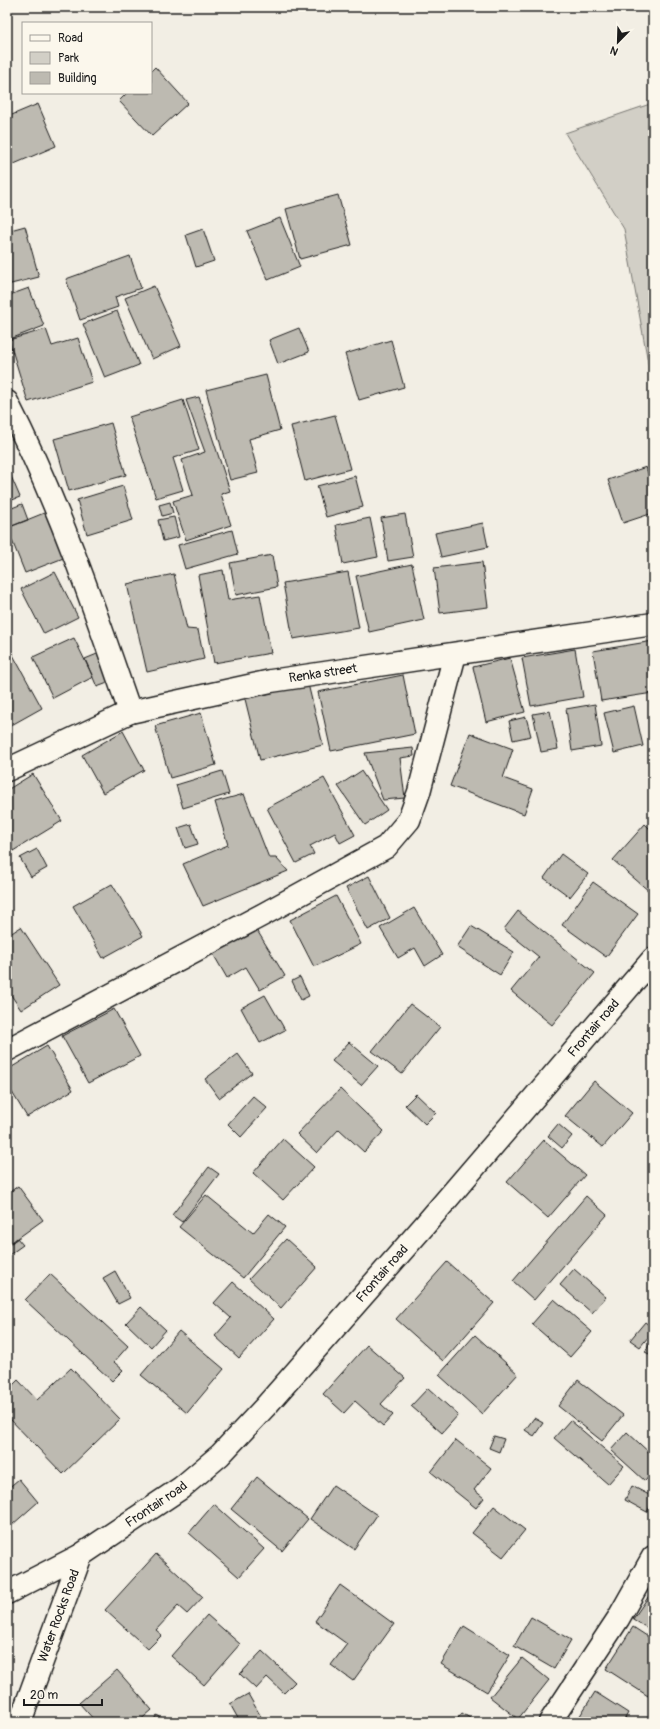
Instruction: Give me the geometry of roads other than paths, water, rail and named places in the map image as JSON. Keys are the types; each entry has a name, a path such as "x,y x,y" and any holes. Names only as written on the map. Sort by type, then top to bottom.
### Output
{"street":[{"path":"7,402 20,428 81,570 130,712"},
{"name":"Renka street","path":"7,770 130,712 271,681 653,624"},
{"path":"7,1050 264,914 386,847 409,820 419,792 455,654"},
{"name":"Frontair road","path":"7,1593 82,1555 181,1488 220,1455 424,1226 653,959"},
{"name":"Water Rocks Road","path":"20,1722 82,1555"},
{"path":"550,1722 618,1618 653,1556"}]}
